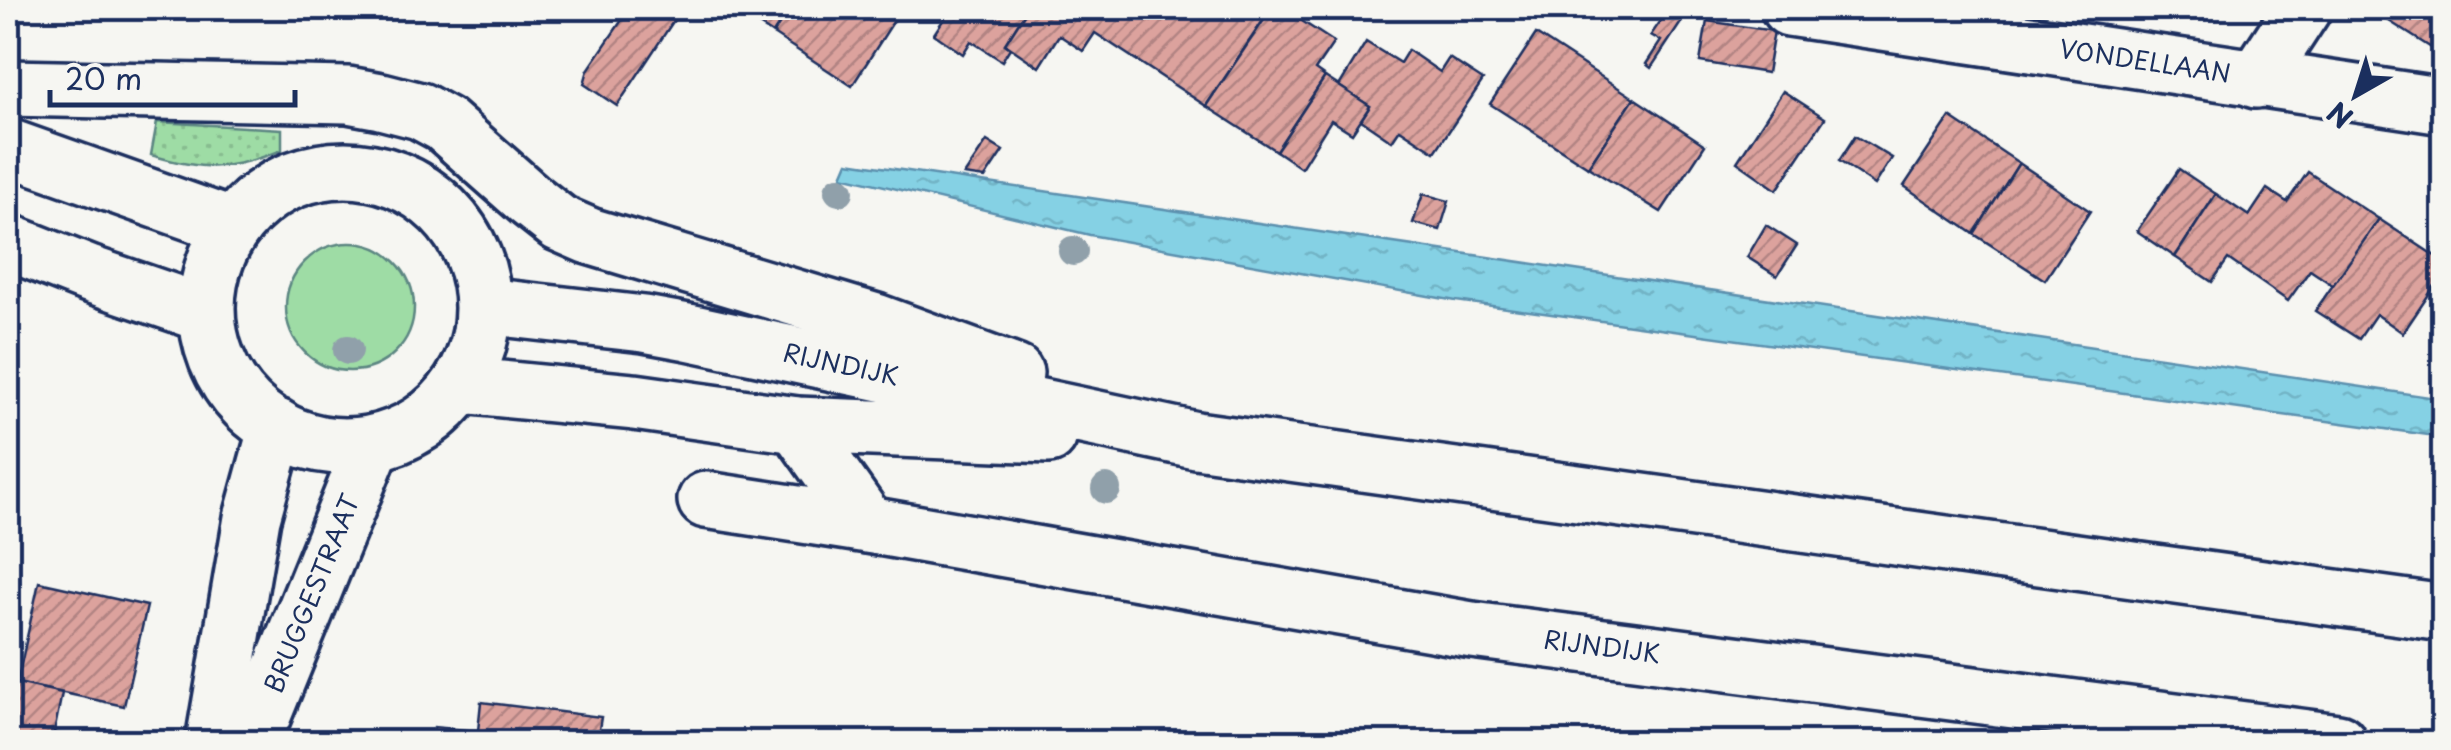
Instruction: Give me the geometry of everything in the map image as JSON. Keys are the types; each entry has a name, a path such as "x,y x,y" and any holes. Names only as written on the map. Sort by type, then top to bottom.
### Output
{"main road":[{"name":"VONDELLAAN","path":"1788,8 1890,15 2256,80 2444,106"},
{"path":"2256,80 2303,8"},
{"path":"8,88 348,95 420,111 444,124 559,223 589,236 876,322 1196,440"},
{"path":"8,147 233,227"},
{"path":"348,168 383,174 415,188 444,210 465,238 479,271 484,306 478,348 461,386 436,413 406,432 373,444 342,447 313,442 254,412 220,367 210,342 206,314 208,284 233,227 250,207 279,186 312,172 348,168"},
{"path":"8,242 206,314"},
{"name":"RIJNDIJK","path":"484,306 644,324 1196,440 2444,613"},
{"name":"RIJNDIJK","path":"461,386 634,402 797,426 1196,440"},
{"path":"797,426 868,525"},
{"name":"BRUGGESTRAAT","path":"214,742 252,518 278,427"},
{"name":"BRUGGESTRAAT","path":"252,742 373,444"},
{"name":"RIJNDIJK","path":"706,500 1472,630 2338,742"}],"green space":[{"path":"157,122 282,129 282,150 232,165 202,166 170,160 151,155"},
{"path":"350,243 374,248 395,262 409,283 414,307 409,331 395,352 374,366 350,371 326,366 305,352 291,331 286,307 291,283 305,262 326,248"}],"water":[{"path":"848,162 2443,399 2443,437 1456,301 1090,235 842,176"}],"building":[{"path":"630,8 682,8 617,106 584,84 588,70"},
{"path":"733,8 790,8 773,34"},
{"path":"790,8 902,8 852,86 773,34"},
{"path":"951,8 1028,8 1005,44 1010,48 1002,61 971,41 963,54 934,34"},
{"path":"1028,8 1130,8 1151,21 1159,8 1260,8 1268,13 1206,106 1095,33 1083,51 1059,35 1039,67 1005,44"},
{"path":"1272,8 1282,8 1334,42 1315,70 1325,77 1276,151 1206,106"},
{"path":"2383,8 2444,8 2444,56 2378,14"},
{"path":"1664,16 1684,18 1651,68 1646,64 1661,41 1651,35"},
{"path":"1707,21 1774,31 1767,73 1700,62"},
{"path":"1536,34 1634,98 1588,167 1490,104"},
{"path":"1366,42 1400,63 1408,50 1440,72 1449,58 1483,80 1435,152 1400,129 1392,141 1361,120 1370,106 1339,86"},
{"path":"1325,77 1370,106 1352,133 1331,120 1301,168 1276,151"},
{"path":"1783,91 1825,118 1777,190 1737,162"},
{"path":"1634,98 1705,145 1661,212 1588,167"},
{"path":"1950,117 2019,163 1974,234 1904,186"},
{"path":"1855,136 1892,158 1875,185 1839,161"},
{"path":"987,141 1003,151 985,178 964,175"},
{"path":"2019,163 2090,211 2045,280 1974,234"},
{"path":"2179,169 2216,194 2175,257 2137,231"},
{"path":"2308,172 2379,219 2334,286 2310,270 2288,301 2228,259 2212,282 2175,257 2216,194 2249,216 2267,189 2287,202"},
{"path":"1423,194 1449,201 1440,230 1413,223"},
{"path":"2379,219 2444,262 2444,272 2403,333 2376,314 2359,339 2315,311"},
{"path":"1766,225 1797,245 1777,276 1747,257"},
{"path":"39,582 147,606 124,706 17,683"},
{"path":"8,681 62,693 54,733 98,742 8,742"},
{"path":"481,702 601,717 597,742 432,742 434,727 478,731"},
{"path":"1670,731 1730,742 1668,742"}]}
